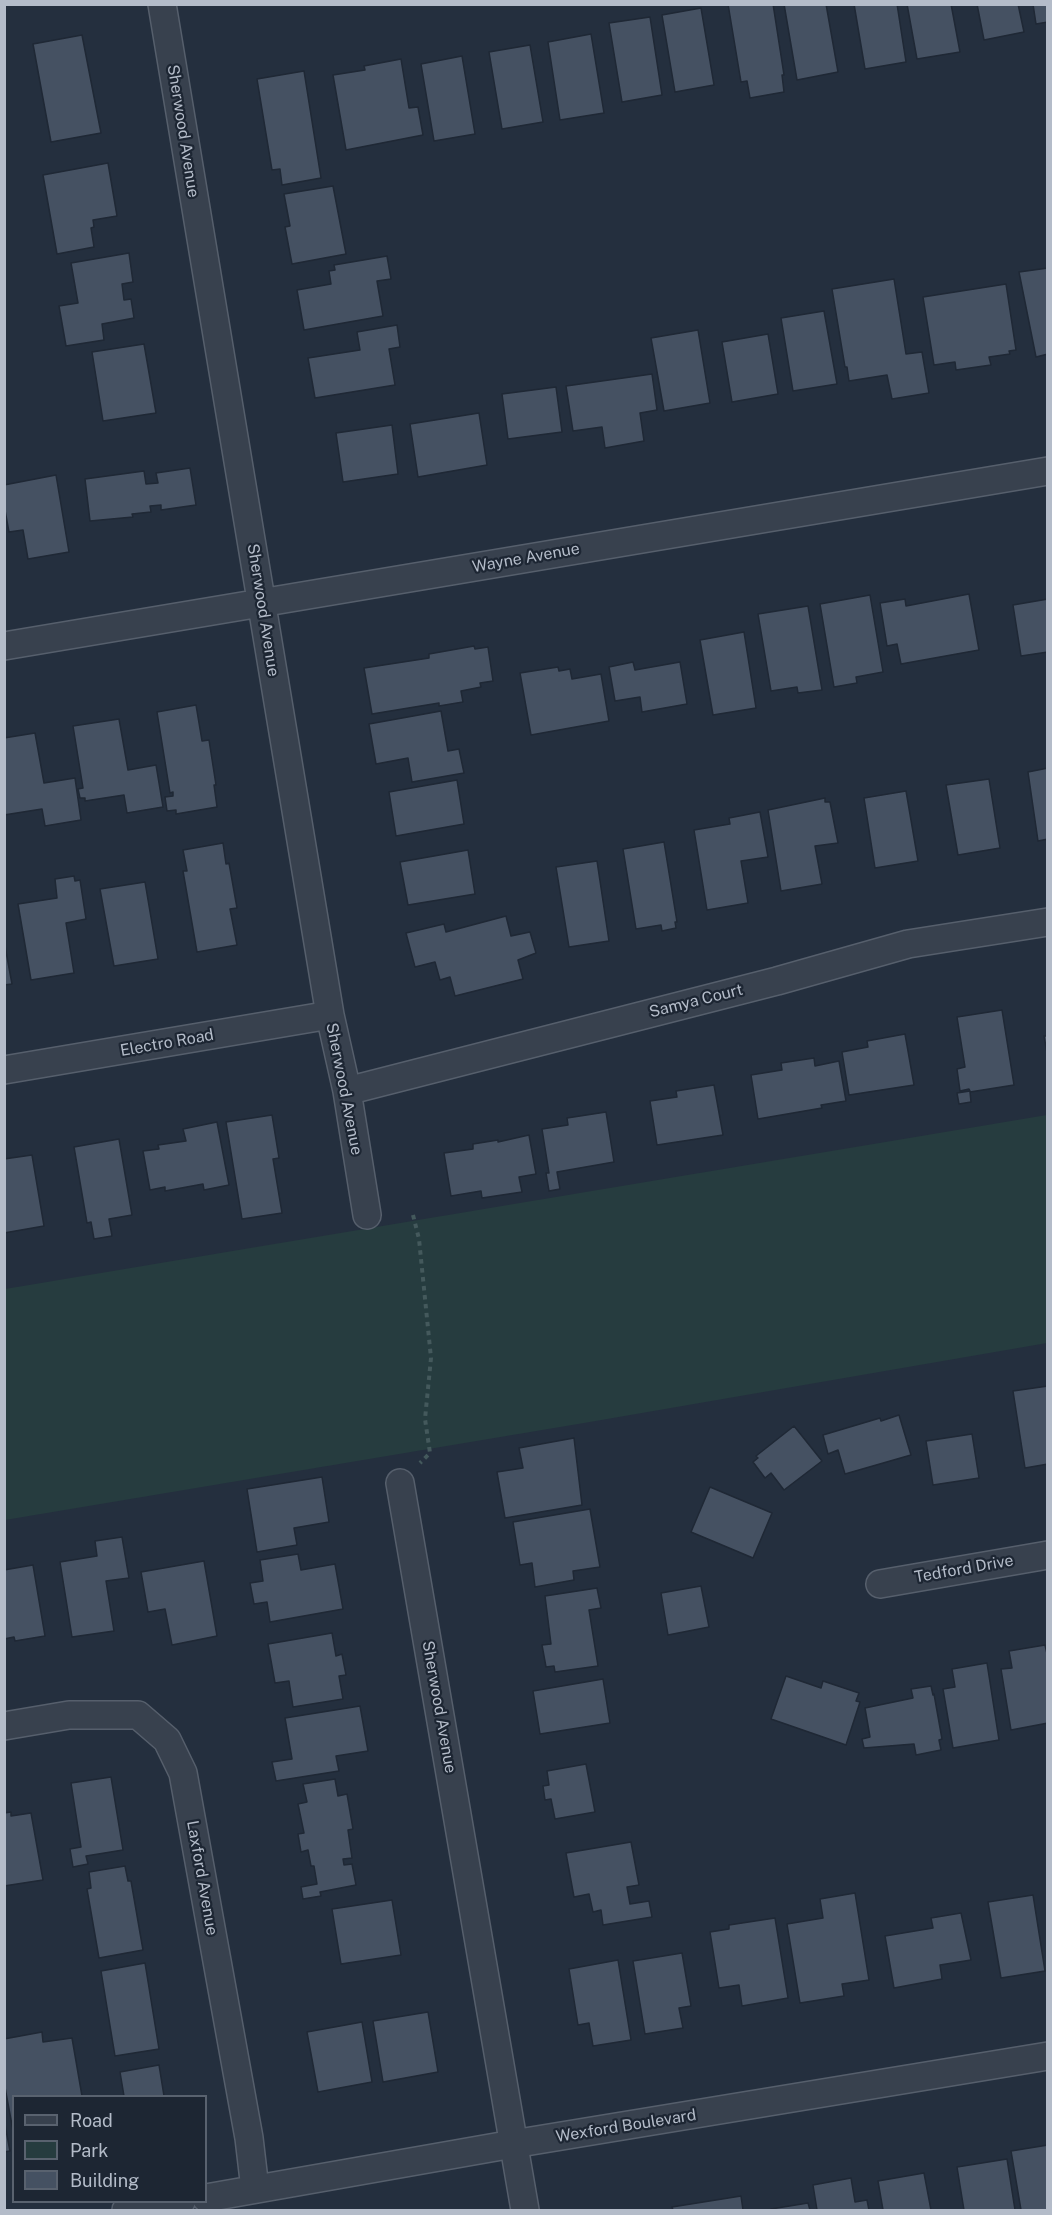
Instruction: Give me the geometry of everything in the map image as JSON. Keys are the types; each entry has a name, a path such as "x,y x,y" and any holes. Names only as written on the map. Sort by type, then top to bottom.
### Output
{"street":[{"name":"Sherwood Avenue","path":"162,4 330,1015 347,1091 366,1215"},
{"name":"Wayne Avenue","path":"4,646 1047,471"},
{"name":"Samya Court","path":"347,1091 777,981 908,944 1047,922"},
{"name":"Electro Road","path":"4,1070 330,1015"},
{"name":"Sherwood Avenue","path":"400,1482 525,2211"},
{"name":"Tedford Drive","path":"880,1584 1047,1555"},
{"name":"Laxford Avenue","path":"4,1726 69,1715 138,1715 167,1740 183,1773 249,2138 255,2189"},
{"name":"Wexford Boulevard","path":"207,2198 513,2144 1047,2056"},
{"path":"126,2211 175,2203"}],"path":[{"path":"400,1482 430,1454 426,1419 431,1358 419,1239 413,1215"}],"green space":[{"path":"1047,1115 1047,1343 5,1520 5,1289"}],"building":[{"path":"728,4 773,4 784,75 782,75 784,92 750,98 747,81 741,82"},
{"path":"784,4 826,4 838,72 797,80"},
{"path":"854,4 897,4 906,62 865,69"},
{"path":"907,4 951,4 960,52 917,59"},
{"path":"977,4 1018,4 1024,32 984,40"},
{"path":"1033,4 1048,4 1048,22 1036,24"},
{"path":"701,8 714,85 675,92 662,15"},
{"path":"650,17 662,95 622,102 609,23"},
{"path":"591,34 604,113 560,120 548,42"},
{"path":"82,35 101,133 51,142 33,44"},
{"path":"530,45 543,122 502,129 489,52"},
{"path":"462,56 475,134 434,141 421,64"},
{"path":"401,59 409,108 418,107 423,135 346,150 333,75 365,70 364,66"},
{"path":"304,71 321,178 282,185 280,169 272,170 257,79"},
{"path":"108,163 117,216 93,220 94,227 91,228 94,247 57,254 43,175"},
{"path":"333,186 346,254 292,264 285,227 290,226 284,194"},
{"path":"129,253 133,282 122,284 124,300 131,299 134,318 102,324 104,340 66,346 59,306 78,303 71,263"},
{"path":"387,256 391,279 377,281 383,316 304,330 297,290 331,284 329,271 335,270 334,265"},
{"path":"1048,268 1048,354 1036,357 1019,272"},
{"path":"894,279 906,354 922,352 929,393 892,399 887,375 849,381 832,289"},
{"path":"1006,284 1016,350 1009,351 1010,354 989,357 991,365 956,370 955,362 934,365 923,297"},
{"path":"824,311 837,384 793,391 781,318"},
{"path":"397,325 400,347 389,349 395,385 315,398 308,358 360,350 357,332"},
{"path":"698,330 710,403 664,411 651,338"},
{"path":"768,334 778,394 732,402 722,342"},
{"path":"144,344 156,413 103,421 92,352"},
{"path":"652,374 657,410 640,413 644,441 605,448 602,427 573,431 566,386"},
{"path":"556,387 562,432 508,439 502,394"},
{"path":"479,413 487,465 418,477 410,424"},
{"path":"392,425 398,474 343,482 336,433"},
{"path":"190,468 196,505 161,510 161,505 150,506 151,512 132,514 133,517 90,521 85,479 144,471 146,484 158,483 156,473"},
{"path":"56,475 69,552 28,559 23,530 9,532 4,505 4,485"},
{"path":"969,594 979,650 901,664 897,644 887,646 880,603 905,599 906,606"},
{"path":"870,595 883,672 856,677 857,683 834,687 820,604"},
{"path":"1048,599 1048,652 1021,656 1013,605"},
{"path":"808,606 822,690 798,693 797,687 771,691 758,614"},
{"path":"744,632 756,708 713,715 700,640"},
{"path":"474,646 475,649 488,647 493,681 480,683 481,687 461,691 463,702 439,706 439,703 372,714 364,668 429,658 429,654"},
{"path":"633,662 635,670 680,662 687,704 642,712 640,697 615,701 609,667"},
{"path":"558,667 559,671 570,669 572,679 601,674 609,721 531,735 520,673"},
{"path":"196,705 202,741 209,740 217,807 176,814 176,810 167,811 165,797 173,796 173,792 170,793 157,712"},
{"path":"441,711 448,751 459,749 464,773 412,782 408,758 376,764 369,724"},
{"path":"119,719 128,770 156,765 163,807 127,813 124,795 85,801 85,798 80,798 78,789 83,788 73,726"},
{"path":"35,733 44,783 75,778 81,820 45,826 42,809 4,815 4,738"},
{"path":"1048,768 1048,839 1038,841 1028,772"},
{"path":"989,779 1000,848 958,855 946,785"},
{"path":"457,780 464,824 396,836 389,792"},
{"path":"906,791 918,861 875,868 864,798"},
{"path":"825,798 825,802 830,802 838,843 815,846 822,884 781,891 768,810"},
{"path":"760,812 768,857 741,861 748,903 707,910 694,830 730,824 729,818"},
{"path":"664,842 677,922 675,922 676,928 662,931 661,925 636,929 623,849"},
{"path":"223,843 237,908 230,909 237,945 197,952 183,871 187,871 183,850"},
{"path":"468,850 475,894 408,905 400,862"},
{"path":"597,861 609,941 569,947 556,867"},
{"path":"74,876 75,881 80,880 86,919 66,923 74,973 31,980 18,904 57,898 55,879"},
{"path":"145,882 158,959 114,966 100,889"},
{"path":"506,916 511,936 530,932 536,953 518,960 523,979 455,996 450,977 440,980 435,962 415,967 406,933 444,924 446,932"},
{"path":"4,947 12,984 4,985"},
{"path":"1002,1010 1014,1085 970,1092 971,1102 959,1104 957,1093 970,1091 969,1089 960,1091 957,1069 965,1067 957,1017"},
{"path":"905,1034 914,1085 849,1095 842,1052 868,1047 867,1041"},
{"path":"1044,1036 1048,1036 1048,1058"},
{"path":"814,1058 815,1066 839,1061 846,1101 821,1105 822,1108 758,1119 751,1075 782,1070 781,1063"},
{"path":"714,1085 723,1135 657,1145 650,1101 677,1097 676,1091"},
{"path":"606,1112 614,1162 557,1172 560,1189 549,1191 546,1173 549,1173 542,1129 568,1125 567,1118"},
{"path":"272,1115 279,1158 273,1159 282,1213 242,1219 226,1122"},
{"path":"217,1122 229,1185 204,1190 203,1184 165,1191 165,1187 150,1190 143,1151 159,1149 158,1145 186,1141 183,1129"},
{"path":"529,1135 536,1174 519,1177 522,1192 482,1198 481,1191 451,1196 444,1153 473,1149 473,1144 498,1140 498,1142"},
{"path":"119,1139 132,1215 109,1219 112,1236 94,1239 91,1222 87,1223 74,1147"},
{"path":"32,1155 44,1226 4,1233 4,1159"},
{"path":"1048,1386 1048,1464 1025,1468 1013,1391"},
{"path":"899,1415 911,1455 845,1474 838,1450 828,1454 823,1435 880,1418 881,1421"},
{"path":"794,1426 822,1461 784,1490 771,1473 765,1478 753,1462 758,1458 756,1456"},
{"path":"972,1434 979,1478 933,1485 926,1441"},
{"path":"574,1438 582,1505 505,1518 497,1472 523,1468 519,1448"},
{"path":"322,1477 329,1522 294,1528 297,1545 257,1552 247,1489"},
{"path":"710,1487 772,1513 753,1558 691,1532"},
{"path":"590,1509 600,1567 573,1571 574,1580 535,1587 532,1563 520,1565 513,1522"},
{"path":"122,1537 129,1578 106,1581 114,1631 72,1637 60,1562 97,1556 95,1541"},
{"path":"298,1554 301,1570 335,1564 343,1609 270,1622 267,1602 254,1604 250,1583 263,1581 260,1560"},
{"path":"204,1561 217,1636 172,1645 165,1609 148,1612 141,1572"},
{"path":"33,1565 45,1636 15,1641 14,1637 4,1639 4,1570"},
{"path":"701,1586 709,1627 668,1635 661,1593"},
{"path":"597,1588 601,1608 589,1610 598,1666 555,1672 554,1666 546,1667 542,1645 551,1644 545,1596"},
{"path":"332,1633 336,1656 342,1654 346,1675 339,1676 343,1699 293,1707 289,1681 275,1683 268,1644"},
{"path":"1045,1645 1048,1658 1048,1723 1011,1730 1001,1669 1012,1668 1009,1651"},
{"path":"987,1663 999,1740 953,1748 943,1689 955,1687 952,1669"},
{"path":"786,1676 821,1688 823,1681 859,1693 856,1701 860,1702 846,1745 771,1719"},
{"path":"603,1679 610,1723 540,1734 533,1691"},
{"path":"931,1686 942,1739 939,1740 941,1750 916,1755 914,1744 864,1748 862,1739 870,1737 865,1708 913,1698 911,1689"},
{"path":"360,1706 368,1751 336,1756 339,1771 276,1781 272,1762 292,1759 285,1718"},
{"path":"586,1764 595,1812 555,1819 551,1799 545,1800 543,1786 549,1785 547,1771"},
{"path":"111,1777 123,1850 86,1856 88,1864 73,1867 70,1849 81,1847 71,1783"},
{"path":"335,1779 338,1796 347,1794 353,1829 348,1830 352,1858 343,1859 344,1865 352,1864 356,1885 320,1892 321,1896 303,1899 301,1887 317,1884 308,1850 301,1852 298,1834 304,1833 298,1804 307,1802 303,1784"},
{"path":"11,1812 11,1816 31,1813 43,1880 4,1886 4,1813"},
{"path":"631,1842 639,1885 627,1887 630,1904 649,1901 652,1917 603,1925 601,1910 593,1912 589,1894 574,1897 566,1853"},
{"path":"125,1866 128,1881 131,1881 143,1950 99,1958 87,1889 91,1888 89,1872"},
{"path":"855,1893 869,1980 842,1984 844,1996 800,2003 787,1924 823,1918 820,1899"},
{"path":"1033,1895 1045,1971 1001,1978 988,1902"},
{"path":"392,1900 401,1955 341,1964 332,1909"},
{"path":"961,1913 971,1960 940,1965 942,1979 894,1988 885,1936 933,1928 931,1918"},
{"path":"775,1918 788,1998 742,2006 739,1985 719,1988 710,1932 729,1929 729,1925"},
{"path":"682,1953 691,2006 679,2008 683,2028 645,2034 633,1961"},
{"path":"618,1960 631,2040 593,2046 589,2023 578,2025 569,1969"},
{"path":"145,1963 159,2049 115,2056 101,1971"},
{"path":"428,2012 438,2072 383,2082 373,2021"},
{"path":"362,2022 372,2082 318,2092 307,2032"},
{"path":"42,2032 43,2042 72,2038 82,2095 12,2095 12,2125 4,2082 4,2039"},
{"path":"159,2065 164,2095 124,2095 120,2072"},
{"path":"4,2120 10,2151 4,2152"},
{"path":"1048,2145 1048,2210 1021,2210 1011,2151"},
{"path":"1007,2159 1015,2210 964,2210 957,2167"},
{"path":"924,2173 931,2210 883,2210 878,2181"},
{"path":"851,2178 855,2202 867,2200 869,2210 817,2210 813,2185"},
{"path":"741,2196 743,2210 673,2210 672,2207"},
{"path":"808,2203 810,2210 771,2209"}]}
